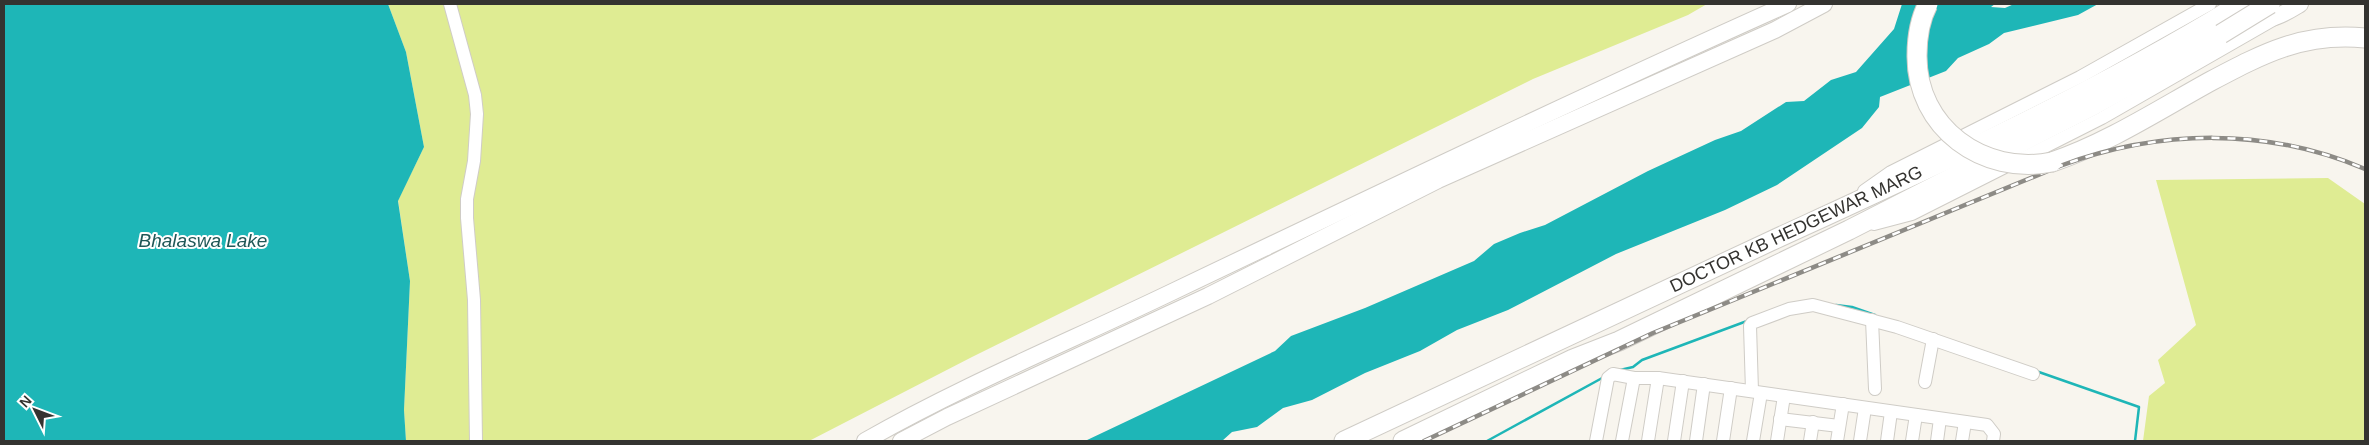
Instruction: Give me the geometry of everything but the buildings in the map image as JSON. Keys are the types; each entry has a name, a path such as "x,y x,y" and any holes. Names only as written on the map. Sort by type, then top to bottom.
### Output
{"highway":[{"path":"1928,4 1919,25 1917,63 1922,90 1931,111 1947,132 1971,150 2000,162 2024,166 2052,162 2073,155 2272,50 2324,37 2365,38"},
{"name":"DOCTOR KB HEDGEWAR MARG","path":"1344,441 1564,336 1835,212 2087,91 2240,4"},
{"name":"DOCTOR KB HEDGEWAR MARG","path":"1403,441 1573,359 1620,341 1848,230 2094,105 2215,19 2275,10"}],"main road":[{"path":"865,441 969,387 1063,345 1504,133 1788,4"},
{"path":"901,441 947,417 1208,296 1438,180 1776,30 1824,4"},
{"path":"2246,4 2252,13 2258,17 2274,19 2275,10 2300,4"}],"street":[{"path":"450,4 475,95 477,114 475,153 467,199 474,300 476,441"},
{"path":"1848,230 1912,214 2102,118 2275,10"},
{"path":"1835,212 1891,172 2080,77 2215,19"},
{"path":"1753,441 1756,392 1750,326 1754,320 1799,306 1813,305 1872,320 2033,374"},
{"path":"1872,320 1875,389"},
{"path":"1925,382 1933,339"},
{"path":"1596,441 1608,378 1613,374 1634,378 1683,381 1987,425 1994,434 1993,441"},
{"path":"1622,441 1634,378"},
{"path":"1648,441 1658,378"},
{"path":"1674,441 1683,381"},
{"path":"1696,441 1704,384"},
{"path":"1723,441 1731,388"},
{"path":"1777,441 1784,396"},
{"path":"1808,400 1810,441"},
{"path":"1837,441 1843,404"},
{"path":"1860,441 1865,408"},
{"path":"1887,441 1891,412"},
{"path":"1912,441 1916,415"},
{"path":"1780,419 1839,426"},
{"path":"1937,441 1940,419"},
{"path":"1962,441 1965,422"}],"green space":[{"path":"388,4 1707,4 1688,15 1533,79 972,357 809,441 406,441 404,410 410,281 398,200 424,147 406,52"},
{"path":"2328,178 2365,204 2365,441 2143,441 2149,396 2165,383 2158,360 2196,325 2156,180"}],"water":[{"name":"Bhalaswa Lake","path":"4,4 388,4 406,52 424,147 398,201 410,281 404,410 406,441 4,441"},
{"path":"1902,4 1995,4 1991,7 2005,8 2014,4 2098,4 2078,15 2004,33 1989,44 1958,58 1946,71 1880,97 1879,107 1862,128 1777,185 1725,210 1616,254 1508,310 1457,330 1420,351 1365,373 1312,400 1283,408 1257,427 1232,432 1222,441 1085,441 1275,351 1291,336 1365,308 1474,261 1494,244 1545,225 1648,171 1715,140 1741,131 1786,102 1804,101 1831,80 1856,72 1894,29"}],"waterway":[{"path":"1836,305 1852,307 1875,315"},
{"path":"1620,370 1633,367 1642,360 1747,321"},
{"path":"2036,371 2139,407 2135,441"},
{"path":"1487,441 1604,377"}],"railway":[{"path":"1424,441 1653,333 2060,166 2098,154 2136,145 2174,140 2213,138 2252,140 2328,155 2365,169"}]}
